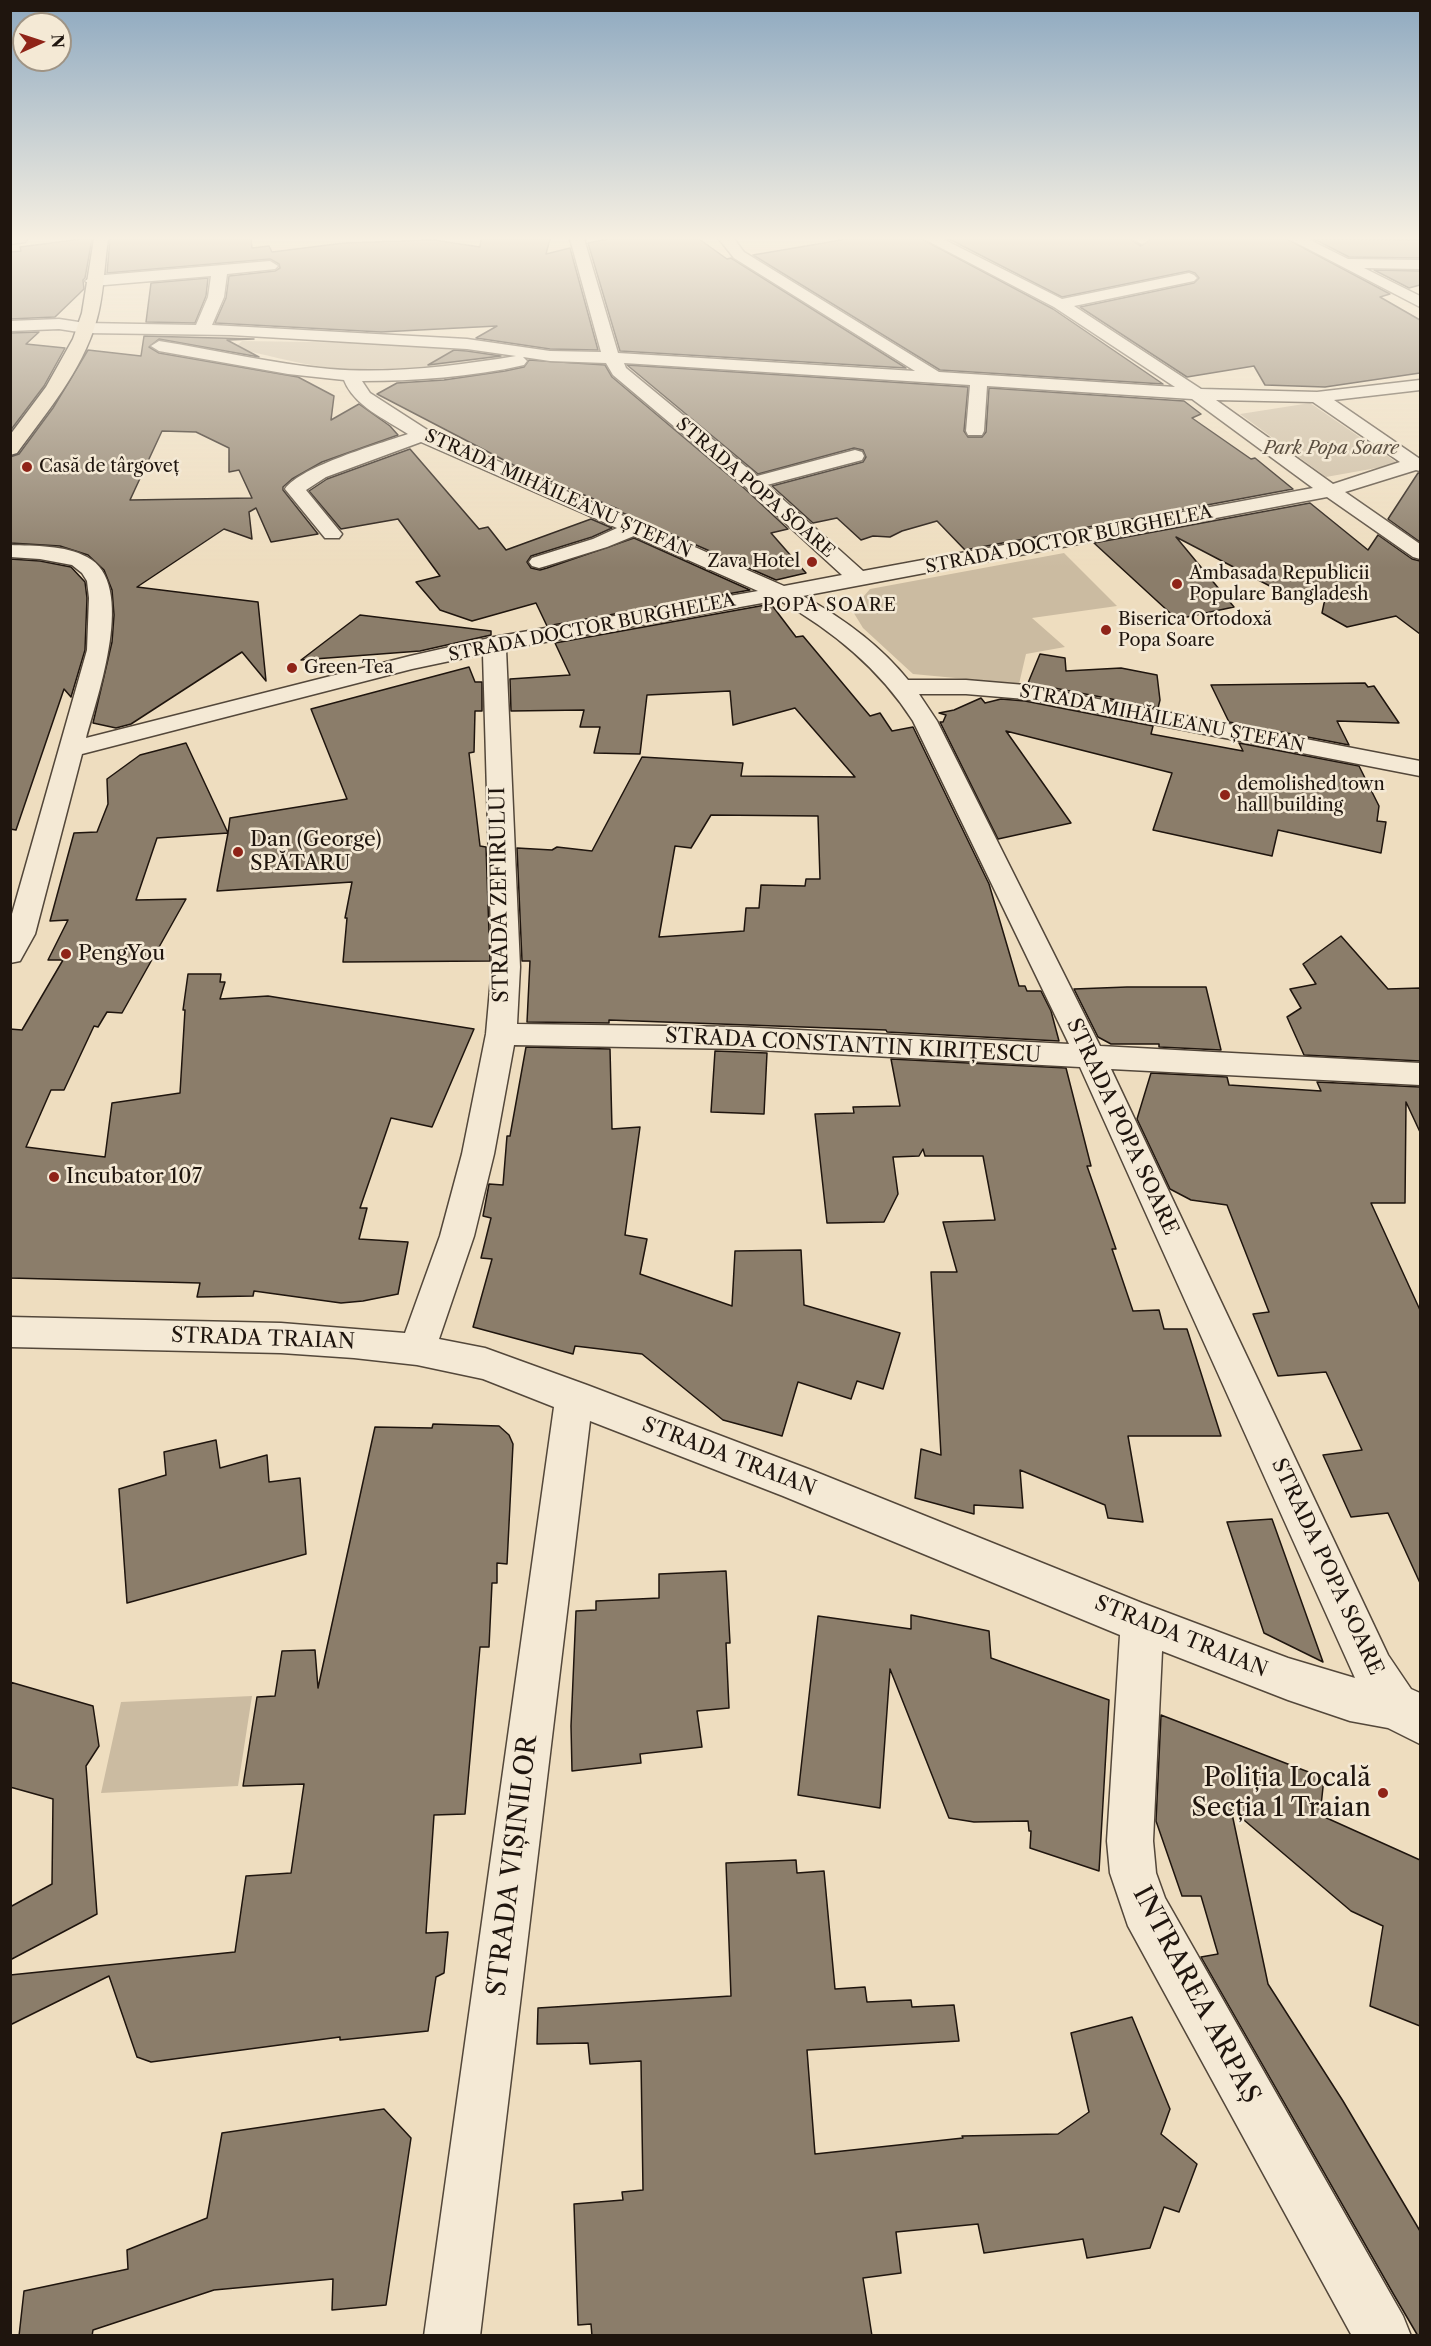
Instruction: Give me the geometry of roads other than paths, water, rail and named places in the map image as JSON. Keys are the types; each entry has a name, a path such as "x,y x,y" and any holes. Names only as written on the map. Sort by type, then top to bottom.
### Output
{"main road":[{"path":"10,449 55,387 75,348"}],"street":[{"path":"175,348 309,371 351,375 421,373 484,367 550,356"},
{"path":"221,348 233,357"},
{"path":"484,367 492,364 498,356 487,348"},
{"path":"500,348 550,356 611,357 1197,394 1317,397 1420,385"},
{"name":"STRADA POPA SOARE","path":"609,348 611,357 624,377 753,483 859,579"},
{"path":"890,348 936,377"},
{"path":"1128,348 1197,394 1420,553"},
{"name":"STRADA MIHĂILEANU ȘTEFAN","path":"351,375 357,390 364,398 422,435 782,593"},
{"path":"975,431 980,380"},
{"path":"1317,397 1418,465"},
{"path":"332,534 295,489 319,473 422,435"},
{"path":"753,483 855,456"},
{"name":"STRADA DOCTOR BURGHELEA","path":"70,750 328,683 494,644 1330,491 1418,465"},
{"path":"538,562 600,543 635,528"},
{"path":"10,551 59,554 81,560 95,573 101,586 102,605 98,650 21,934 10,954"},
{"name":"STRADA POPA SOARE","path":"782,593 820,614 874,657 903,687 925,721 1091,1058 1373,1670 1413,1715"},
{"name":"STRADA ZEFIRULUI","path":"417,1350 457,1236 478,1154 501,1034 506,967 494,644"},
{"name":"STRADA MIHĂILEANU ȘTEFAN","path":"903,687 966,687 1025,692 1420,768"},
{"name":"STRADA CONSTANTIN KIRIȚESCU","path":"501,1034 740,1038 1420,1074"},
{"name":"STRADA TRAIAN","path":"10,1332 281,1338 417,1350 485,1364 574,1396 850,1504 1142,1623 1306,1686 1413,1715"},
{"name":"STRADA VIȘINILOR","path":"452,2336 574,1396"},
{"name":"INTRAREA ARPAȘ","path":"1142,1623 1130,1841 1133,1873 1145,1909 1383,2336"}],"place":[{"name":"Casă de târgoveț","path":"27,467"},
{"name":"Zava Hotel","path":"812,562"},
{"name":"Ambasada Republicii Populare Bangladesh","path":"1177,584"},
{"name":"Biserica Ortodoxă Popa Soare","path":"1106,630"},
{"name":"Green Tea","path":"292,668"},
{"name":"demolished town hall building","path":"1225,795"},
{"name":"Dan (George) SPĂTARU","path":"238,852"},
{"name":"PengYou","path":"66,954"},
{"name":"Incubator 107","path":"54,1177"},
{"name":"Poliția Locală Secția 1 Traian","path":"1383,1793"}],"district":[{"name":"POPA SOARE","path":"830,606"}],"park label":[{"name":"Park Popa Soare","path":"1331,449"}]}
